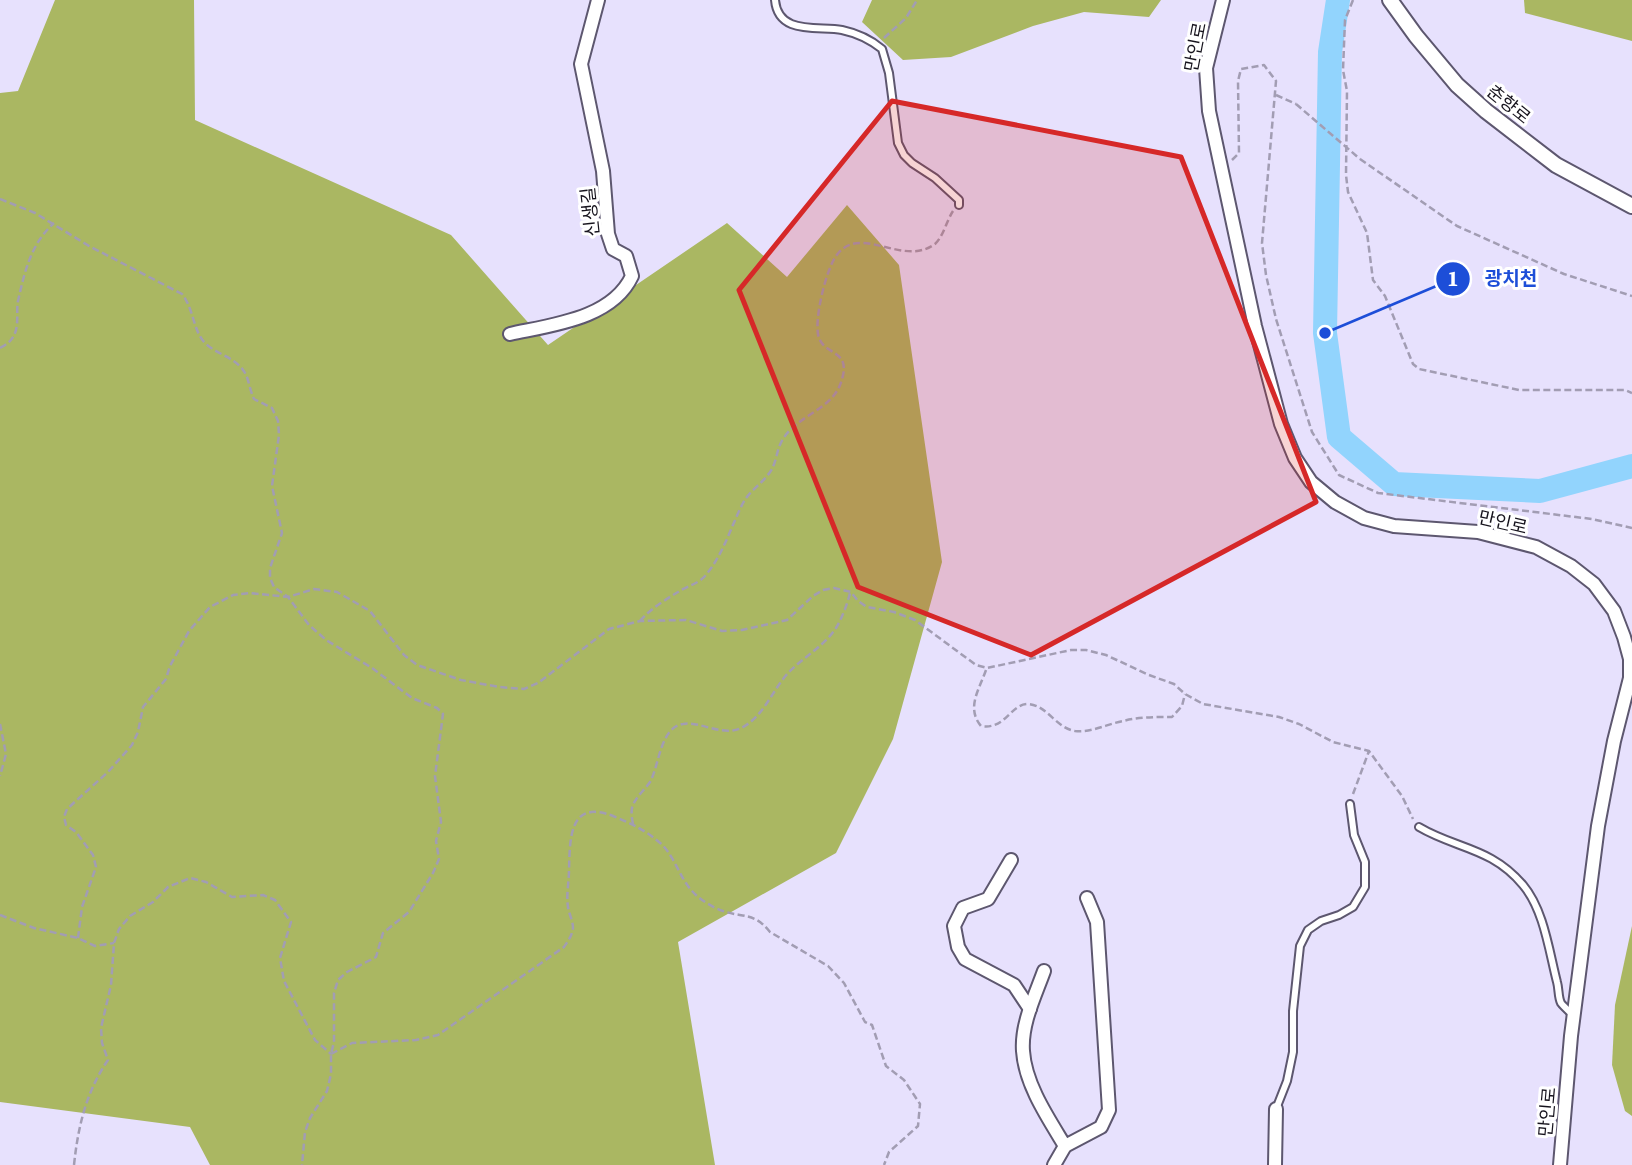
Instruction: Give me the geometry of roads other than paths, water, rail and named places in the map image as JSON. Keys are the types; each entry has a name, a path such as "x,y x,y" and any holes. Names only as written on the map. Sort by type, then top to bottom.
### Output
{"street":[{"name":"신생길","path":"510,334 571,320 594,310 625,290 632,276 626,256 613,249 608,234 603,171 581,64 598,0"},
{"name":"만인로","path":"1222,1 1210,47 1206,82 1209,111 1255,327 1281,424 1295,458 1311,482 1335,502 1364,518 1394,526 1478,532 1536,547 1571,566 1594,584 1614,611 1630,659 1630,678 1614,741 1598,826 1574,1016 1560,1165"},
{"name":"춘향로","path":"1394,6 1457,85 1486,111 1556,165 1632,206"},
{"path":"1011,860 988,900 963,908 954,926 958,947 965,959 1014,985 1031,1009"},
{"path":"1054,1165 1065,1146 1101,1127 1110,1110 1097,922 1087,898"},
{"path":"1044,971 1026,1020 1022,1049 1028,1078 1065,1146"},
{"path":"1275,1165 1276,1109"}],"lane":[{"path":"775,0 780,18 790,24 842,30 878,46 886,56 898,143 904,155 935,178 959,201 959,205"},
{"path":"1276,1109 1287,1081 1293,1052 1293,1011 1300,946 1308,930 1353,907 1365,887 1365,862 1354,835 1350,804"},
{"path":"1419,827 1428,833 1479,851 1505,868 1523,885 1534,902 1542,926 1559,999 1574,1016"}],"waterway":[{"path":"1338,0 1330,52 1325,333 1339,437 1394,484 1540,491 1632,466"}],"place":[{"name":"광치천","path":"1325,333"}]}
